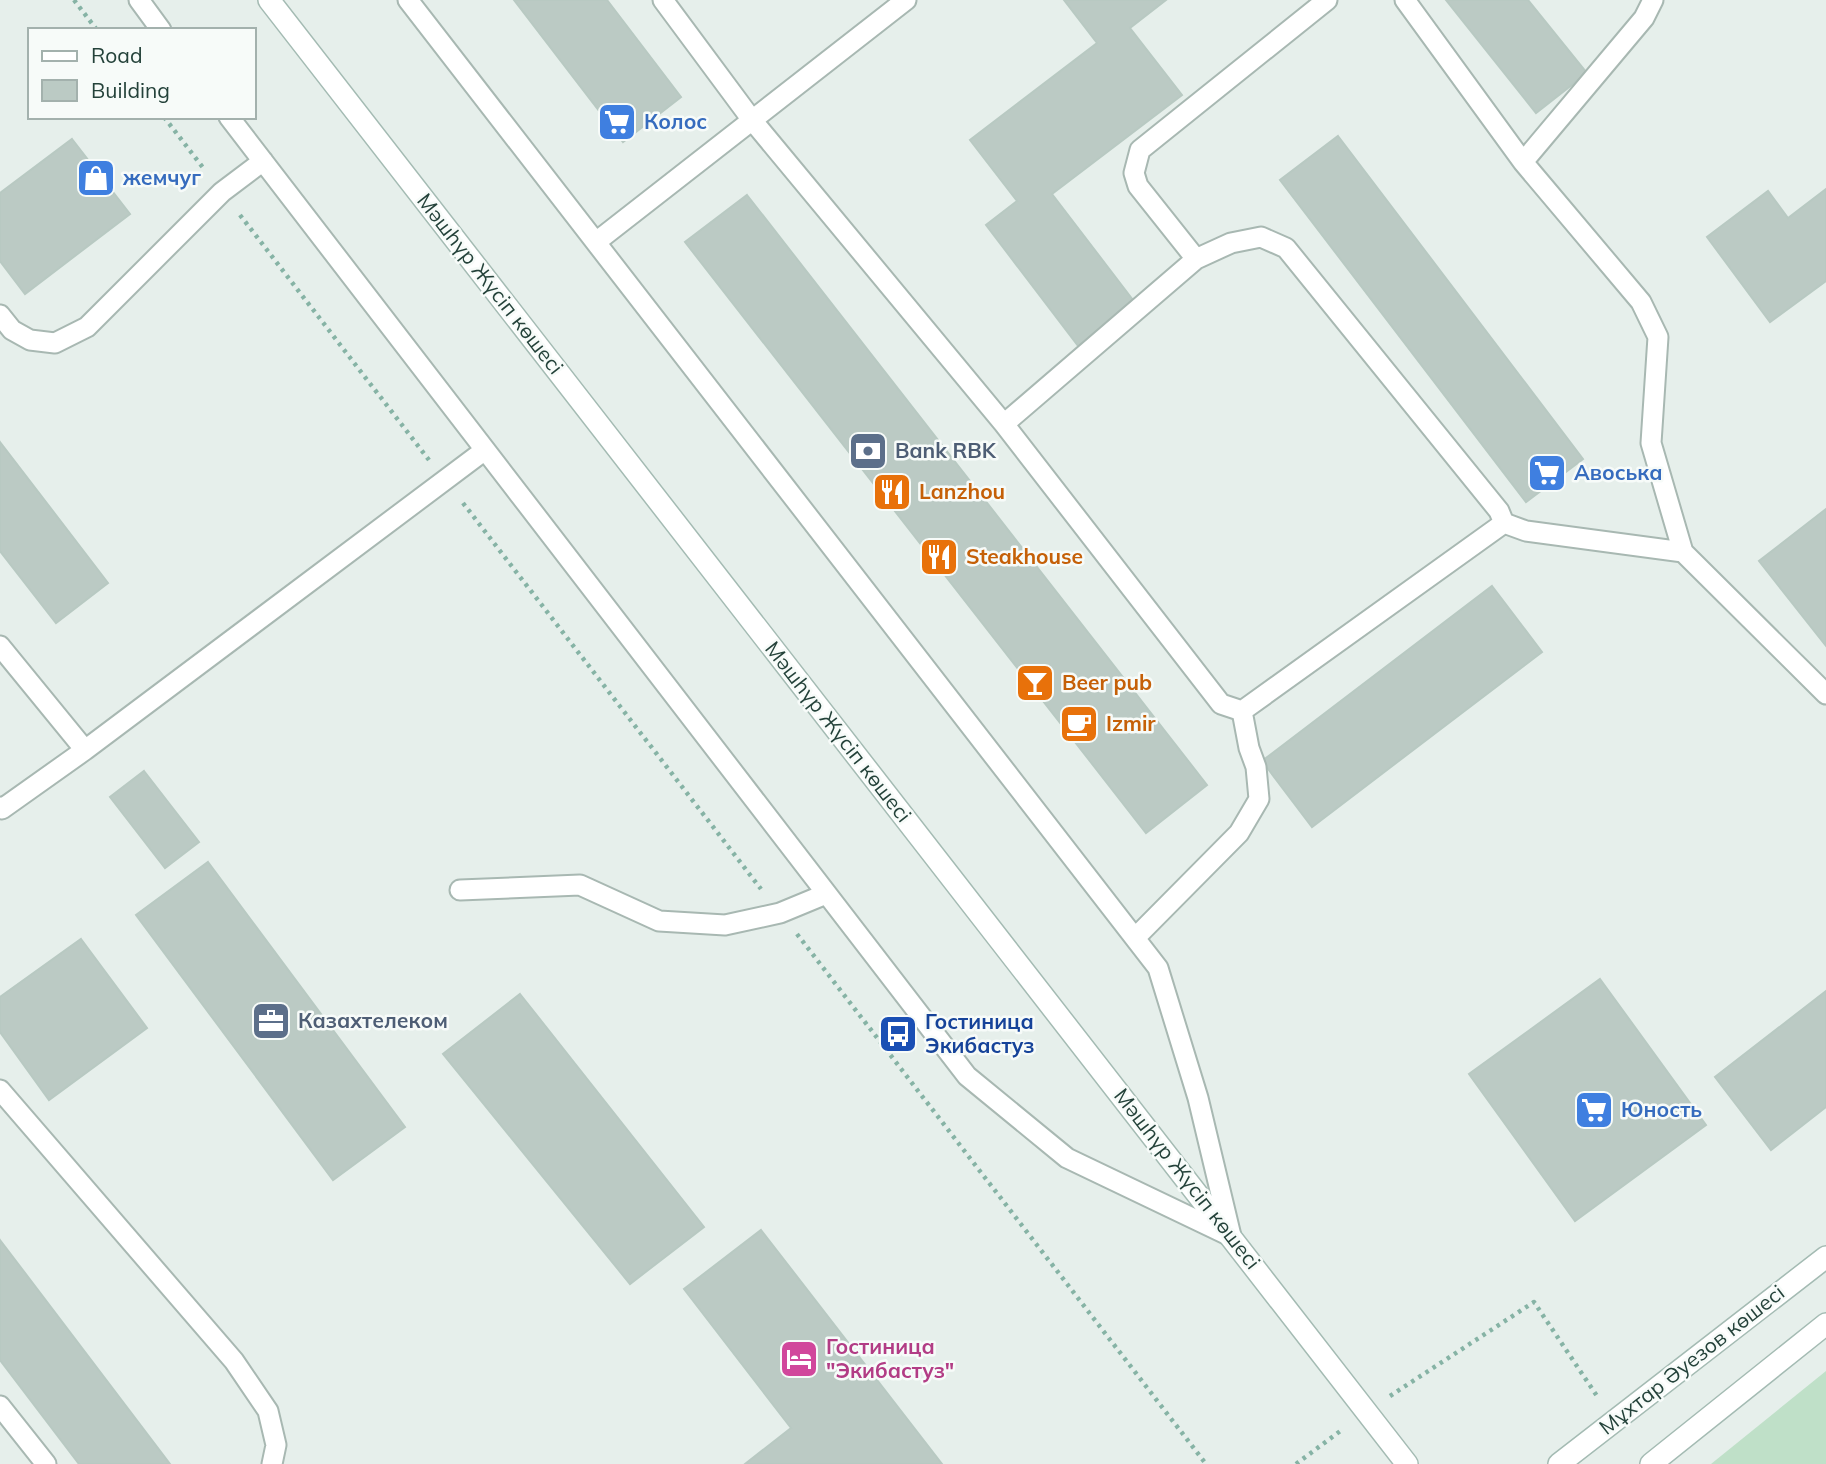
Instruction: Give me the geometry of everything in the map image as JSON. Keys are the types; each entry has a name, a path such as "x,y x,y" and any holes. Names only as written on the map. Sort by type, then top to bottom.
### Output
{"main road":[{"name":"Мәшһүр Жүсіп көшесі","path":"269,0 1407,1464"},
{"name":"Мұхтар Әуезов көшесі","path":"1559,1464 1826,1257"},
{"path":"1651,1464 1826,1324"}],"lane":[{"path":"139,0 160,28"},
{"path":"408,0 1158,968 1198,1098 1231,1236"},
{"path":"663,0 752,120 1004,424 1221,704 1242,710"},
{"path":"596,242 906,0"},
{"path":"1196,259 1138,186 1133,173 1140,150 1327,0"},
{"path":"1405,0 1523,162 1641,302 1658,337 1651,443 1683,552 1826,694"},
{"path":"1523,162 1644,19 1653,0"},
{"path":"230,119 967,1076 1067,1158 1231,1236"},
{"path":"0,315 12,330 30,340 55,343 87,327 222,192 262,161"},
{"path":"1004,424 1196,259 1231,243 1261,237 1286,248 1499,510 1504,523 1526,531 1683,552"},
{"path":"1,809 85,750 485,450"},
{"path":"1242,710 1504,523"},
{"path":"0,646 85,750"},
{"path":"1135,938 1238,833 1259,799 1256,767 1249,748 1242,710"},
{"path":"460,890 580,886 659,921 725,925 780,913 826,894"},
{"path":"0,1090 234,1361 268,1411 276,1445 272,1464"},
{"path":"0,1406 46,1464"}],"path":[{"path":"74,0 95,28"},
{"path":"166,119 1206,1464"},
{"path":"1296,1464 1367,1411 1534,1302 1614,1420"}],"green space":[{"path":"1826,1371 1826,1464 1711,1464"}],"building":[{"path":"514,0 607,0 681,97 623,142"},
{"path":"1064,0 1166,0 1130,28 1182,95 1052,194 1136,304 1079,347 986,225 1017,201 970,140 1097,43"},
{"path":"1446,0 1528,0 1587,73 1536,113"},
{"path":"1338,136 1583,459 1526,502 1280,180"},
{"path":"72,139 130,214 25,294 0,261 0,193"},
{"path":"1826,189 1826,281 1770,322 1707,237 1768,191 1788,218"},
{"path":"747,195 1207,785 1146,833 685,242"},
{"path":"0,442 108,583 56,623 0,551"},
{"path":"1826,509 1826,646 1759,561"},
{"path":"1492,586 1542,652 1312,827 1262,761"},
{"path":"144,771 199,842 165,868 110,797"},
{"name":"Казахтелеком","path":"208,862 405,1127 333,1180 136,915"},
{"path":"81,939 147,1028 49,1100 0,1032 0,997"},
{"path":"1600,979 1706,1125 1575,1221 1469,1074"},
{"path":"1826,991 1826,1107 1771,1150 1715,1077"},
{"path":"520,994 704,1227 630,1284 443,1054"},
{"name":"Гостиница \"Экибастуз\"","path":"761,1230 942,1464 745,1464 791,1428 684,1289"},
{"path":"0,1240 170,1464 79,1464 0,1360"}],"place":[{"name":"Колос","path":"617,122"},
{"name":"жемчуг","path":"96,178"},
{"name":"Bank RBK","path":"868,451"},
{"name":"Авоська","path":"1547,473"},
{"name":"Lanzhou","path":"892,492"},
{"name":"Steakhouse","path":"939,557"},
{"name":"Beer pub","path":"1035,683"},
{"name":"Izmir","path":"1079,724"},
{"name":"Казахтелеком","path":"271,1021"},
{"name":"Гостиница Экибастуз","path":"898,1034"},
{"name":"Юность","path":"1594,1110"},
{"name":"Гостиница \"Экибастуз\"","path":"799,1359"}]}
